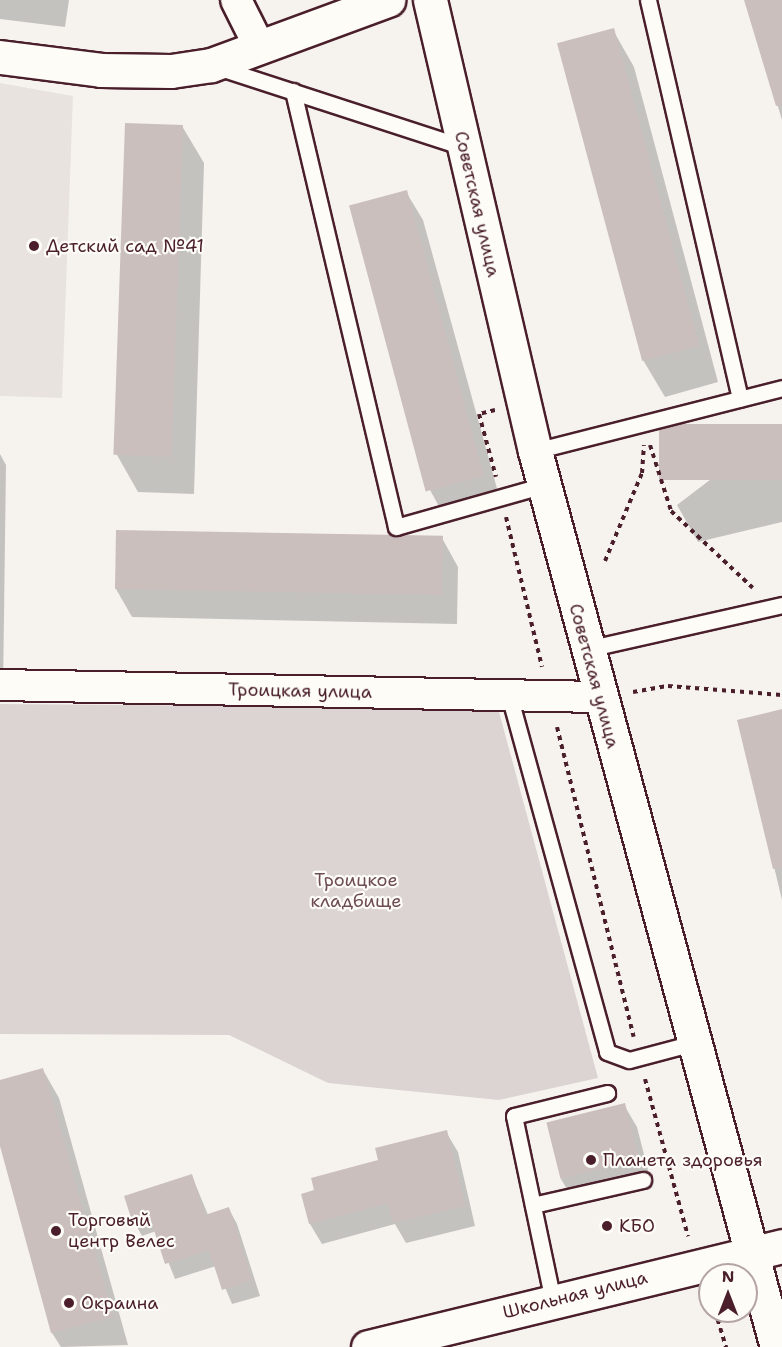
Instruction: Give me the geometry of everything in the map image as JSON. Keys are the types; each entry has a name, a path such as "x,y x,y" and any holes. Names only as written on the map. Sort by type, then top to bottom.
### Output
{"street":[{"path":"236,0 260,48"},
{"path":"0,57 101,70 171,71 211,65 388,0"},
{"name":"Советская улица","path":"430,0 535,451 599,697 694,1043 766,1248 777,1347"},
{"name":"Троицкая улица","path":"0,685 599,697"},
{"name":"Школьная улица","path":"368,1347 766,1248"}],"lane":[{"path":"648,0 740,399"},
{"path":"211,65 463,147"},
{"path":"293,91 396,527 544,484"},
{"path":"535,451 782,388"},
{"path":"587,649 778,606"},
{"path":"509,695 607,1052 629,1060 694,1043"},
{"path":"553,1301 514,1116 607,1094"},
{"path":"533,1205 643,1180"}],"path":[{"path":"524,403 479,414 639,1057 696,1265"},
{"path":"605,561 642,473 646,423"},
{"path":"646,423 652,453 671,511 778,606"},
{"path":"599,697 668,686 782,695"},
{"path":"719,1323 726,1347"}],"shaded area":[{"name":"Детский сад №41","path":"0,83 73,96 62,398 0,396"}],"green space":[{"name":"Троицкое кладбище","path":"0,704 498,708 598,1078 499,1100 328,1083 229,1035 0,1034"}],"building":[{"path":"744,0 782,0 782,105 776,106"},
{"path":"614,28 699,346 642,361 557,43"},
{"path":"125,123 183,125 171,457 113,455"},
{"path":"407,190 484,476 426,491 349,206"},
{"path":"659,424 782,424 782,480 659,480"},
{"path":"116,530 443,536 442,595 115,589"},
{"path":"782,709 782,868 773,869 737,720"},
{"name":"Торговый центр Велес","path":"43,1068 113,1317 51,1333 0,1146 0,1080"},
{"path":"625,1103 639,1159 560,1179 546,1123"},
{"path":"447,1130 465,1206 393,1223 388,1203 309,1224 301,1194 314,1190 311,1178 378,1160 375,1148"},
{"path":"192,1174 205,1215 229,1207 252,1280 222,1290 209,1250 165,1264 149,1215 132,1221 124,1196"}],"place":[{"name":"Детский сад №41","path":"34,246"},
{"name":"Планета здоровья","path":"591,1160"},
{"name":"КБО","path":"607,1226"},
{"name":"Торговый центр Велес","path":"56,1231"},
{"name":"Окраина","path":"69,1303"}]}
